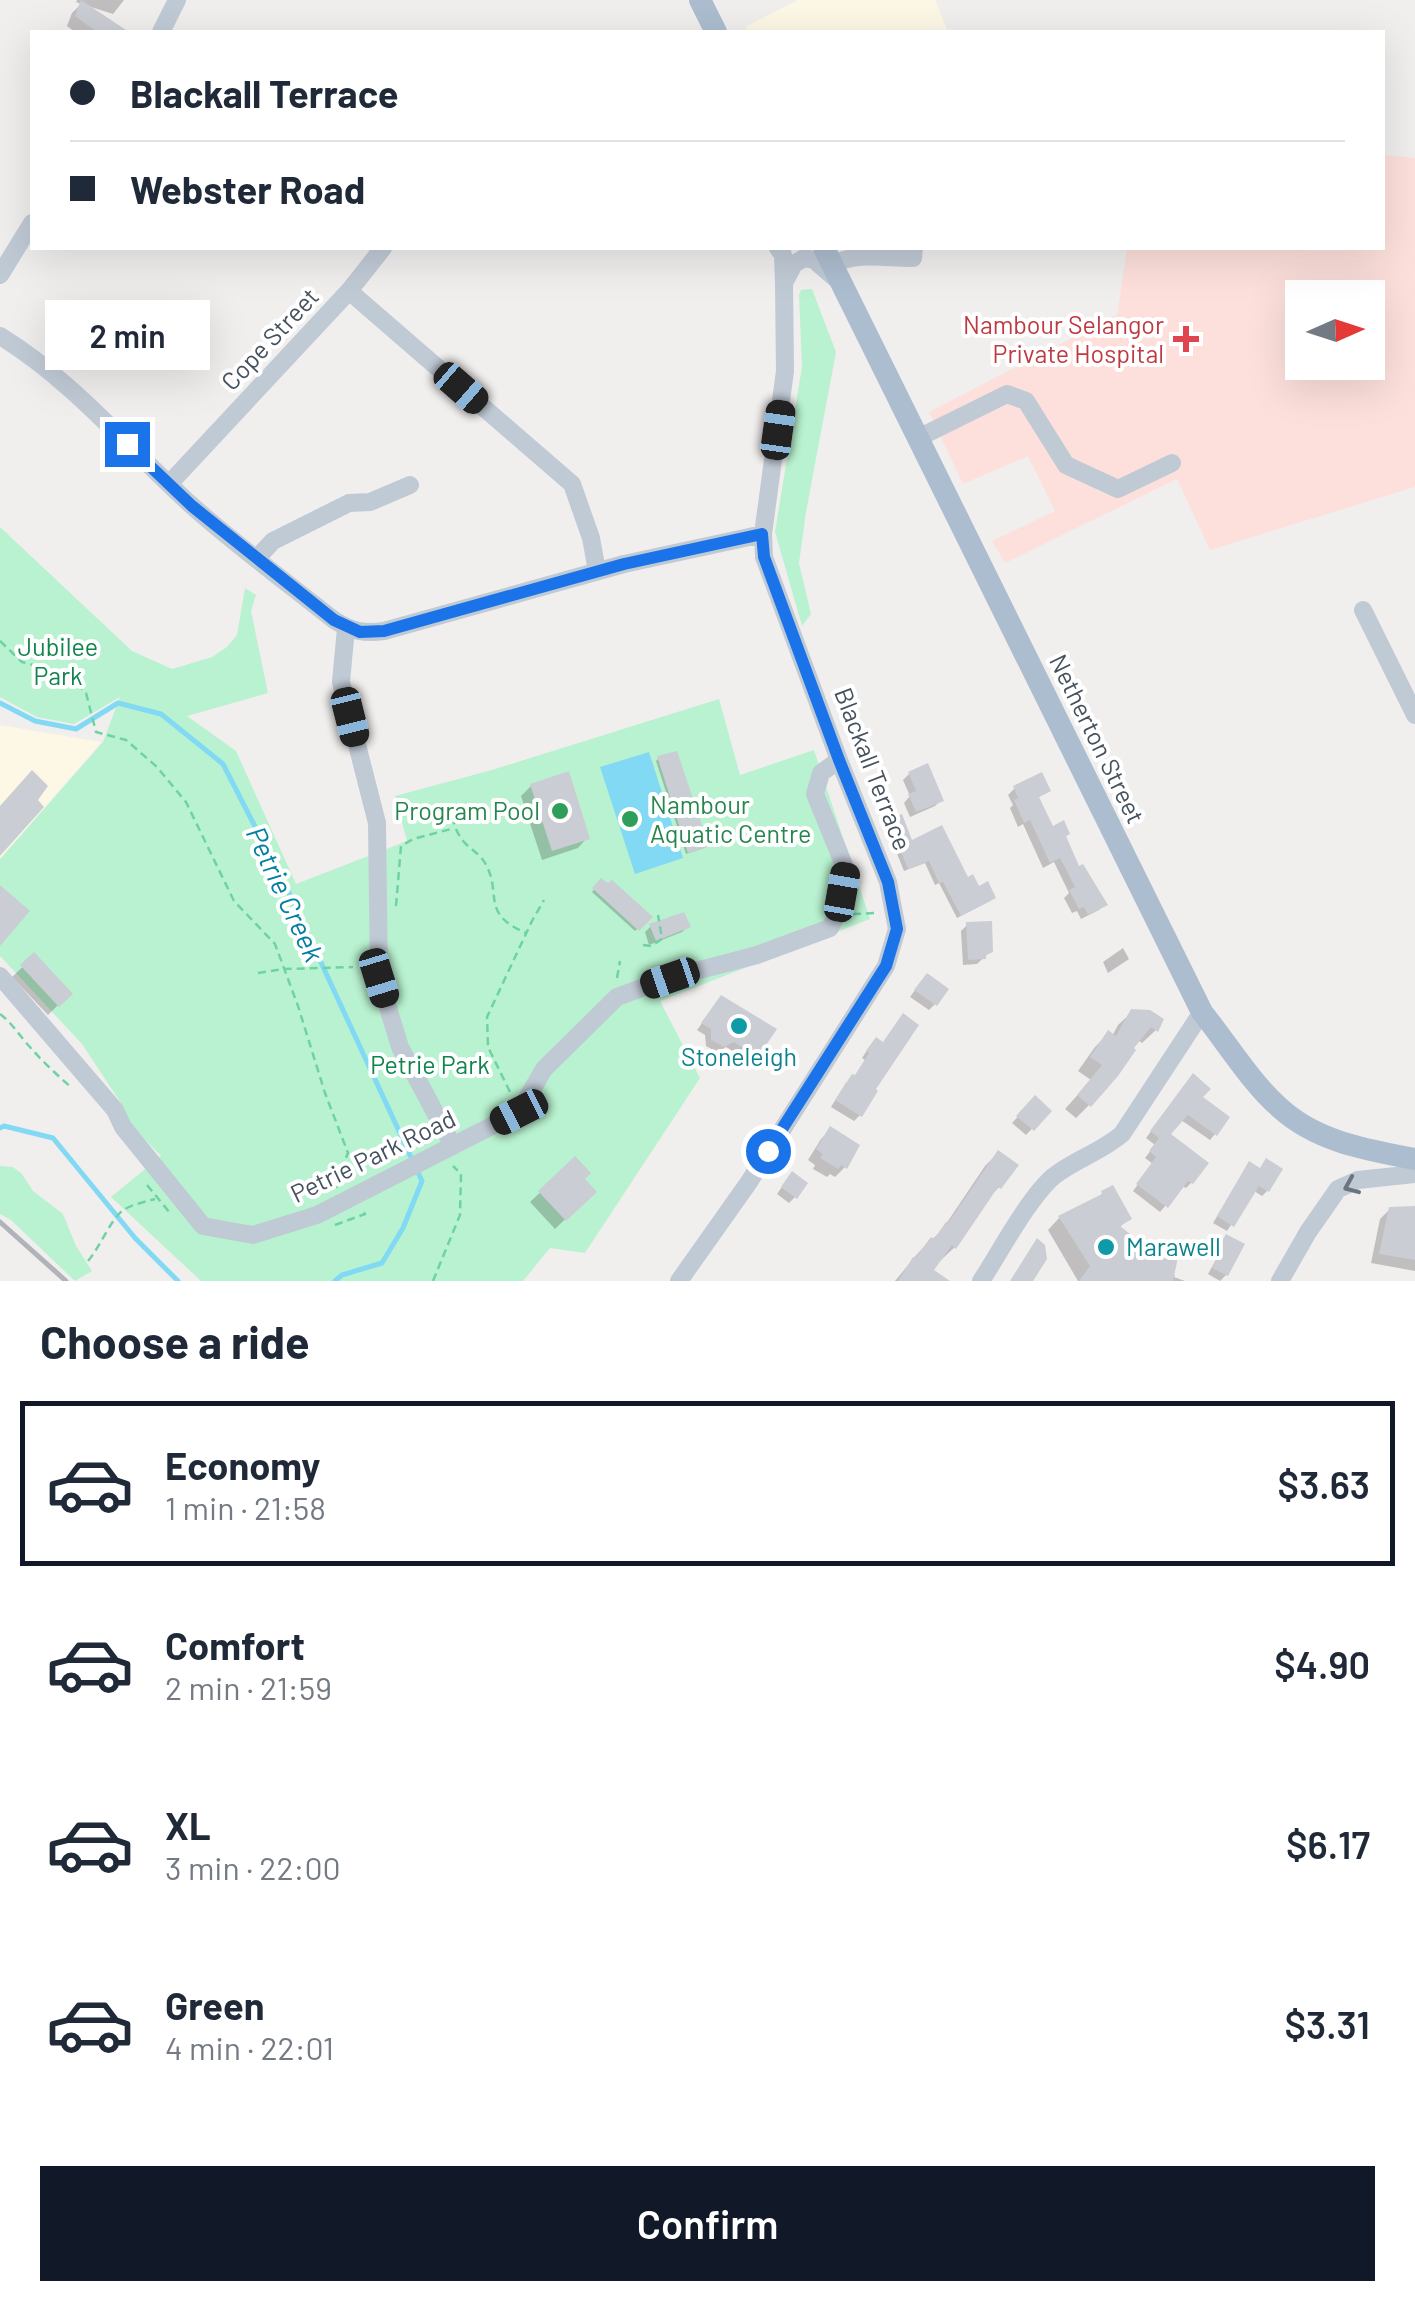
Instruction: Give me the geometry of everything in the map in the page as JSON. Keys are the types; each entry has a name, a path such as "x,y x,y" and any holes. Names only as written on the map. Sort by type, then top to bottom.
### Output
{"main road":[{"path":"700,0 715,30"},
{"name":"Netherton Street","path":"833,266 1202,1012 1262,1090 1300,1124 1351,1146 1415,1159"}],"street":[{"path":"162,30 177,0"},
{"path":"0,275 30,226"},
{"path":"349,291 380,250"},
{"name":"Blackall Terrace","path":"679,1281 748,1182 886,966 897,929 888,882 764,557 762,534 784,385 783,250"},
{"path":"784,282 800,259 833,266 852,256 913,258 914,250"},
{"name":"Cope Street","path":"169,484 349,291 572,484 597,572"},
{"path":"0,336 47,368 169,484 256,559 346,628 360,632 384,631 597,572 762,534"},
{"path":"918,438 1007,394 1026,401 1066,465 1118,490 1172,463"},
{"path":"256,559 274,541 349,503 370,502 410,485"},
{"path":"1363,610 1415,715"},
{"path":"346,628 341,682 377,823 379,978 400,1047 447,1149"},
{"path":"838,914 846,870 815,794 821,773 839,760"},
{"name":"Petrie Park Road","path":"0,976 115,1110 123,1127 202,1226 253,1235 317,1215 519,1112 544,1069 617,997 812,935 830,928 838,914"},
{"name":"Petrie Park Road","path":"0,999 28,1009"},
{"path":"980,1281 1038,1192 1053,1177 1122,1134 1202,1012"},
{"path":"1280,1281 1338,1189 1358,1180 1415,1174"}],"path":[{"path":"0,641 22,662 68,674 86,693 96,732 126,740 158,766 186,802 234,901 275,944 348,1152 335,1184 349,1199"},
{"path":"449,804 454,828 486,865 501,917 526,933"},
{"path":"396,906 401,846 454,828"},
{"path":"512,1098 488,1046 487,1017 544,900"},
{"path":"838,914 881,913"},
{"path":"643,945 652,946 662,940 658,915"},
{"path":"615,989 620,961"},
{"path":"258,973 353,967"},
{"path":"433,1281 460,1215 461,1174 447,1149"},
{"path":"88,1261 124,1209 156,1199"}],"shaded area":[{"path":"798,0 935,0 947,30 747,30 745,27"},
{"name":"Nambour Selangor Private Hospital","path":"1385,155 1415,158 1415,487 1210,550 1177,479 1005,563 992,541 1055,511 1028,456 963,484 929,412 1117,315 1127,250 1385,250"},
{"path":"0,725 101,742 0,859"}],"green space":[{"path":"812,289 836,352 799,563 811,614 802,626 775,532 802,367 799,295 801,290"},
{"name":"Petrie Park","path":"0,527 132,651 172,669 212,657 227,647 237,635 245,588 256,595 251,611 268,693 187,716 236,751 296,884 407,841 395,796 719,699 740,775 814,750 870,919 660,1001 700,1078 585,1253 550,1248 523,1281 201,1281 111,1197 161,1156 130,1124 121,1103 82,1044 0,956 0,859 103,742 120,697 74,724 37,717 0,697"},
{"path":"0,1166 13,1167 33,1191 63,1214 92,1271 75,1281 0,1214"}],"water":[{"path":"649,752 683,858 635,874 600,767"}],"building":[{"path":"81,0 126,30 94,30 75,16"},
{"path":"677,751 709,846 688,853 657,756"},
{"path":"928,763 944,801 916,812 908,794 916,791 908,772"},
{"path":"32,770 48,786 38,800 44,807 0,856 0,806"},
{"name":"Program Pool","path":"569,771 590,839 552,851 530,784"},
{"path":"1042,772 1051,791 1039,797 1053,826 1064,820 1070,834 1066,836 1079,866 1083,864 1108,905 1088,915 1084,907 1079,909 1069,890 1075,887 1060,858 1050,863 1030,820 1024,823 1014,800 1018,798 1013,786"},
{"path":"902,814 912,840 942,825 968,877 973,874 979,886 988,881 996,898 961,916 929,861 908,869 888,820"},
{"path":"601,878 608,883 612,880 653,917 639,931 592,888"},
{"path":"0,885 30,911 0,946"},
{"path":"684,912 691,927 656,941 649,924"},
{"path":"992,921 993,952 986,959 968,960 966,922"},
{"path":"34,952 73,994 59,1007 20,965"},
{"path":"927,973 949,989 937,1006 914,990"},
{"name":"Stoneleigh","path":"721,995 777,1029 758,1057 734,1042 724,1047 711,1040 711,1029 701,1023"},
{"path":"1131,1009 1150,1010 1164,1019 1158,1032 1151,1027 1091,1107 1077,1095 1102,1065 1090,1057 1108,1030 1116,1036"},
{"path":"903,1013 919,1025 862,1117 835,1100 855,1075 876,1037 883,1042"},
{"path":"1193,1073 1211,1089 1203,1097 1230,1117 1217,1136 1188,1115 1171,1134 1209,1163 1193,1184 1188,1181 1168,1208 1136,1184 1156,1157 1149,1151 1159,1138 1150,1131"},
{"path":"1035,1095 1052,1111 1034,1131 1016,1116"},
{"path":"830,1126 860,1145 847,1169 841,1165 838,1169 820,1158 823,1154 816,1149"},
{"path":"998,1150 1019,1165 1001,1189 998,1187 956,1249 952,1245 934,1270 950,1281 898,1281 913,1257 948,1223"},
{"path":"575,1156 591,1173 585,1179 597,1192 566,1221 538,1191"},
{"path":"1266,1158 1283,1169 1269,1192 1259,1186 1234,1227 1217,1216 1249,1161 1260,1168"},
{"path":"792,1171 808,1183 797,1199 781,1187"},
{"name":"Marawell","path":"1113,1185 1132,1219 1120,1226 1139,1241 1133,1248 1178,1257 1173,1281 1079,1281 1090,1266 1058,1216"},
{"path":"1415,1206 1415,1260 1379,1254 1389,1207"},
{"path":"1226,1234 1245,1244 1228,1276 1212,1268"},
{"path":"1037,1238 1045,1245 1047,1259 1033,1281 1010,1281"}],"waterway":[{"name":"Petrie Creek","path":"0,703 35,721 76,729 118,703 161,714 223,764 288,891 422,1181 403,1228 382,1263 342,1275 335,1281"},
{"name":"Petrie Creek","path":"0,1128 53,1138 135,1238 178,1281"}],"railway":[{"path":"0,1222 66,1281"}],"place":[{"name":"Nambour Selangor Private Hospital","path":"1186,339"},
{"name":"Program Pool","path":"560,811"},
{"name":"Nambour Aquatic Centre","path":"630,819"},
{"name":"Stoneleigh","path":"739,1026"},
{"name":"Marawell","path":"1106,1247"}],"route":[{"path":"127,444 192,506 256,559 334,620 360,632 384,631 624,564 762,534 764,557 888,882 897,929 886,966 768,1151"}],"park label":[{"name":"Jubilee Park","path":"58,662"}]}
